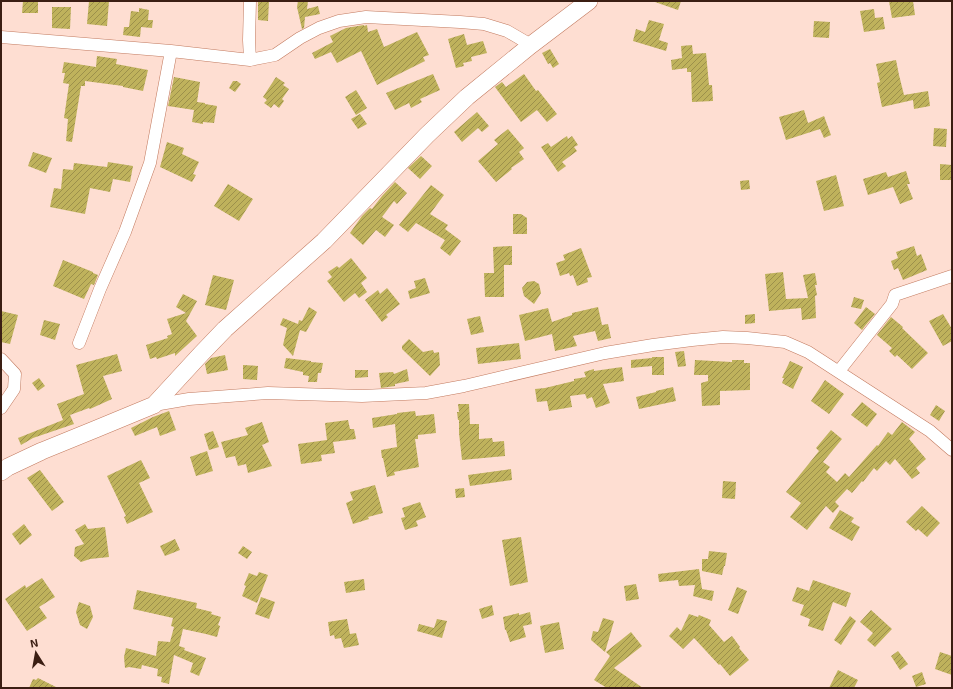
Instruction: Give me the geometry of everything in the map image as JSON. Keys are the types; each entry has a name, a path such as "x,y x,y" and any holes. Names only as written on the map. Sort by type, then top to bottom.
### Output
{"street":[{"path":"250,1 250,60"},
{"path":"154,405 225,329 324,241 427,135 531,45 589,1"},
{"path":"1,37 171,51 250,60 275,55 300,38 319,28 339,22 366,17 484,24 507,31 531,45"},
{"path":"79,343 150,163 171,51"},
{"path":"839,371 892,304 895,295 952,276"},
{"path":"1,472 8,467 42,451 154,405 189,399 268,393 362,396 426,394 605,353 652,345 723,337 786,342 808,352 930,431 952,450"},
{"path":"1,359 15,374 14,389 1,408"}],"building":[{"path":"23,1 38,1 38,13 22,13"},
{"path":"89,1 109,1 107,26 87,24"},
{"path":"258,1 269,1 268,21 258,20"},
{"path":"298,1 308,1 307,9 318,6 320,14 305,17 304,28 302,29 297,7"},
{"path":"655,1 681,1 678,10"},
{"path":"889,1 913,1 915,15 892,18"},
{"path":"52,7 71,7 70,29 52,28"},
{"path":"139,8 149,10 148,20 153,20 152,28 141,27 140,37 123,35 124,27 129,27 131,11 139,12"},
{"path":"874,9 875,18 883,17 885,29 864,32 860,11"},
{"path":"649,20 664,24 659,40 668,43 666,51 633,41 636,29 645,32"},
{"path":"814,21 830,22 829,38 813,37"},
{"path":"367,25 368,32 377,29 384,47 417,32 429,55 423,57 425,61 377,85 361,51 337,63 331,52 315,59 312,53 333,42 330,36 346,28"},
{"path":"464,34 467,45 483,41 487,53 471,57 472,61 463,63 464,66 456,68 448,39"},
{"path":"692,45 693,54 706,53 709,85 712,85 713,101 692,102 691,72 687,72 687,68 672,70 671,60 682,58 681,46"},
{"path":"550,49 559,64 553,68 550,63 548,64 542,53"},
{"path":"97,56 117,59 116,64 148,70 143,91 123,86 85,81 85,86 81,86 72,142 66,141 68,119 64,118 69,84 63,83 65,73 62,73 64,62 96,67"},
{"path":"896,60 904,95 928,91 930,106 914,109 913,100 882,107 877,83 880,82 876,64"},
{"path":"433,74 440,90 420,99 422,102 411,108 409,103 395,110 386,93"},
{"path":"524,74 536,91 538,90 557,114 547,122 537,110 521,122 495,87 502,82 506,87"},
{"path":"174,77 200,82 197,102 217,106 214,123 203,122 203,124 192,122 194,110 168,106"},
{"path":"276,77 285,83 283,85 289,89 282,99 284,101 279,108 274,104 271,108 264,103 267,100 263,97"},
{"path":"233,81 237,81 241,84 235,92 229,88"},
{"path":"356,90 367,108 356,115 345,97"},
{"path":"804,110 808,123 824,116 831,135 824,138 820,129 786,140 779,117"},
{"path":"477,112 489,126 482,132 478,128 462,142 454,132"},
{"path":"360,114 367,124 358,129 351,119"},
{"path":"934,128 947,129 946,147 933,146"},
{"path":"508,129 524,148 519,152 524,159 511,168 512,169 496,182 478,161 498,144 494,140"},
{"path":"567,136 568,139 572,136 578,145 574,147 577,151 562,162 566,166 558,172 541,147 548,143 551,147"},
{"path":"167,142 184,148 182,154 199,162 193,174 196,175 192,182 160,167"},
{"path":"33,152 52,158 46,173 28,166"},
{"path":"421,156 432,166 420,179 408,168"},
{"path":"108,162 133,166 130,182 113,179 110,192 90,188 85,214 50,207 54,188 61,189 63,169 73,170 74,163 107,167"},
{"path":"940,164 952,165 952,180 940,180"},
{"path":"906,171 910,184 907,184 913,199 900,204 893,187 868,195 863,179 886,172 888,177"},
{"path":"836,175 844,206 824,211 816,181"},
{"path":"749,180 750,189 741,190 740,181"},
{"path":"395,182 407,193 397,204 394,201 382,217 394,225 385,237 376,230 363,245 350,233 362,216 370,208 372,209"},
{"path":"228,184 253,199 239,221 214,206"},
{"path":"431,185 444,195 430,214 448,225 445,229 461,241 450,256 440,248 445,240 416,223 408,232 399,225"},
{"path":"513,214 521,214 527,218 527,234 513,234"},
{"path":"512,246 512,265 504,265 504,297 485,297 484,273 494,273 493,247"},
{"path":"914,246 917,256 921,254 927,270 903,280 898,268 894,270 891,261 898,258 896,252"},
{"path":"581,248 592,277 587,278 588,282 577,286 573,275 570,276 569,273 560,276 556,263 565,260 563,255"},
{"path":"351,258 367,278 361,283 367,292 359,298 355,293 344,302 327,281 332,277 328,272 337,266 339,268"},
{"path":"63,260 98,275 94,285 91,284 84,299 53,286"},
{"path":"783,272 786,299 808,298 803,275 815,273 817,285 815,285 817,295 815,296 816,318 802,320 801,308 769,311 765,274"},
{"path":"213,275 234,280 226,310 205,305"},
{"path":"425,278 430,293 410,299 408,291 416,288 414,281"},
{"path":"534,281 539,284 541,293 534,304 524,296 522,288 527,282"},
{"path":"387,288 400,304 386,315 388,317 382,322 365,300 378,290 380,294"},
{"path":"183,294 197,301 186,321 197,336 175,356 175,353 157,359 156,357 150,359 146,345 168,338 167,336 172,334 167,319 186,313 176,307"},
{"path":"854,297 864,300 861,309 851,307"},
{"path":"309,307 317,312 306,332 300,330 293,356 283,345 287,328 280,325 283,318 298,324 299,320 302,321"},
{"path":"598,307 602,325 608,324 611,338 598,341 595,331 573,336 577,346 555,351 552,334 525,341 519,315 548,308 552,322 572,315 572,313"},
{"path":"866,307 875,314 862,330 854,323"},
{"path":"1,311 18,315 10,344 1,342"},
{"path":"755,314 755,323 745,324 745,315"},
{"path":"943,314 952,329 952,341 943,346 929,321"},
{"path":"480,316 484,332 471,335 467,319"},
{"path":"891,317 903,327 902,328 928,353 912,369 897,355 895,357 889,351 892,348 877,335"},
{"path":"44,320 60,324 55,340 40,335"},
{"path":"409,339 423,352 433,350 434,353 439,352 440,365 430,376 402,349 402,346"},
{"path":"519,343 521,359 478,364 476,348"},
{"path":"684,351 686,366 678,367 675,352"},
{"path":"117,354 122,371 103,376 112,399 90,409 89,408 70,415 74,424 33,438 21,445 18,438 63,420 57,404 84,394 76,365"},
{"path":"225,355 228,370 207,374 205,364 211,358"},
{"path":"664,357 664,375 652,375 652,366 631,368 631,360"},
{"path":"286,358 323,363 321,373 318,373 317,382 308,382 309,376 303,375 303,372 284,368"},
{"path":"695,360 732,362 732,360 744,360 744,363 750,363 750,390 720,391 720,405 702,406 701,383 708,381 708,375 694,375"},
{"path":"790,361 803,367 793,389 782,383 784,378 782,378"},
{"path":"243,365 258,366 257,380 243,379"},
{"path":"622,367 624,381 603,384 610,403 596,408 592,397 587,399 585,394 570,396 572,407 549,411 547,401 537,402 535,389 545,388 586,377 584,372 594,369 594,371"},
{"path":"407,369 409,381 395,384 395,386 381,388 379,373 393,372 394,374"},
{"path":"355,370 368,370 368,377 355,378"},
{"path":"39,378 45,386 38,391 32,383"},
{"path":"825,380 844,394 829,414 811,401"},
{"path":"673,387 676,401 639,409 636,397"},
{"path":"862,402 877,414 867,427 851,415"},
{"path":"458,404 469,404 470,424 479,424 479,439 492,438 493,442 504,441 505,456 462,460 457,412 459,412"},
{"path":"936,405 945,411 939,421 930,415"},
{"path":"169,411 176,430 160,436 157,427 135,436 131,428"},
{"path":"415,411 416,416 434,414 436,433 418,435 418,439 415,439 419,467 394,472 395,475 387,477 381,450 397,447 395,424 373,428 372,418"},
{"path":"348,420 350,429 354,429 356,439 333,442 335,453 321,455 322,461 301,464 298,444 327,440 325,423"},
{"path":"262,422 269,442 262,445 272,466 248,473 246,464 238,466 235,456 226,458 221,442 248,435 245,428"},
{"path":"902,422 915,432 909,439 926,459 916,468 920,473 912,479 895,459 890,465 886,461 877,471 874,468 852,493 847,489 835,502 839,506 833,513 826,506 807,530 790,517 801,503 786,492 819,451 816,448 831,430 842,439 823,462 830,467 826,472 837,482 845,473 849,477 877,445 878,446 888,432 892,435"},
{"path":"213,431 219,447 209,450 204,434"},
{"path":"207,451 213,471 196,476 190,457"},
{"path":"141,460 150,478 139,483 153,512 127,524 124,517 126,516 107,476"},
{"path":"511,469 512,480 470,486 468,475"},
{"path":"40,470 64,502 52,511 27,478"},
{"path":"723,481 736,482 735,499 722,498"},
{"path":"375,485 383,513 368,517 369,519 353,524 346,503 353,500 350,492"},
{"path":"464,488 465,497 456,498 455,489"},
{"path":"420,502 426,517 416,521 418,526 405,530 401,518 405,517 402,508"},
{"path":"922,506 940,523 927,537 918,529 916,531 906,522"},
{"path":"840,510 854,518 851,522 860,527 852,541 829,528"},
{"path":"24,524 32,535 20,545 12,534"},
{"path":"85,524 88,529 105,527 109,557 90,559 81,562 74,556 75,547 84,544 75,530"},
{"path":"521,537 528,582 510,586 502,540"},
{"path":"175,539 180,550 165,556 160,546"},
{"path":"243,546 252,552 247,559 238,553"},
{"path":"709,551 727,553 722,575 702,571 702,559 708,559"},
{"path":"699,569 702,589 714,591 712,601 693,596 695,585 679,586 678,580 659,582 658,574"},
{"path":"259,572 268,575 257,603 242,596 246,586 244,585 249,573 257,576"},
{"path":"42,578 55,597 39,607 47,618 27,631 5,599 25,585 26,588"},
{"path":"364,579 365,590 346,593 344,582"},
{"path":"813,580 851,593 846,607 833,602 823,631 808,626 810,619 800,615 804,605 792,601 797,587 809,591"},
{"path":"636,584 639,599 626,601 624,586"},
{"path":"737,587 747,591 738,614 728,610"},
{"path":"137,590 197,603 196,608 212,612 211,614 221,617 218,625 220,626 217,637 183,629 179,646 185,648 184,650 206,658 199,676 190,672 193,663 174,655 169,684 161,682 162,677 157,676 158,669 142,665 141,669 129,667 125,668 124,657 126,648 156,656 158,641 170,642 174,627 171,626 173,618 133,609"},
{"path":"261,597 275,602 269,619 255,614"},
{"path":"79,602 90,606 93,617 87,629 80,625 76,612"},
{"path":"492,605 494,615 482,619 479,609"},
{"path":"871,610 892,629 875,647 867,640 873,633 860,622"},
{"path":"530,612 532,624 523,626 526,637 510,642 505,630 503,617"},
{"path":"689,614 698,617 699,615 711,620 709,625 724,642 732,636 740,647 739,648 749,660 730,676 694,638 683,649 669,636 677,627 681,631"},
{"path":"850,616 856,621 841,645 834,640"},
{"path":"603,618 614,621 605,652 591,640 593,631 598,632"},
{"path":"347,619 350,634 356,633 359,645 344,648 341,638 335,639 334,635 330,636 328,622"},
{"path":"437,619 447,621 442,638 417,631 419,624 434,628"},
{"path":"559,622 564,649 545,653 540,626"},
{"path":"631,632 642,646 614,668 643,688 607,688 594,680 610,656 606,652"},
{"path":"898,651 908,664 900,670 891,656"},
{"path":"940,652 952,656 952,675 935,669"},
{"path":"838,670 858,680 854,688 829,688"},
{"path":"922,672 926,684 916,687 912,676"},
{"path":"38,678 58,688 29,688 33,679 36,680"}]}
